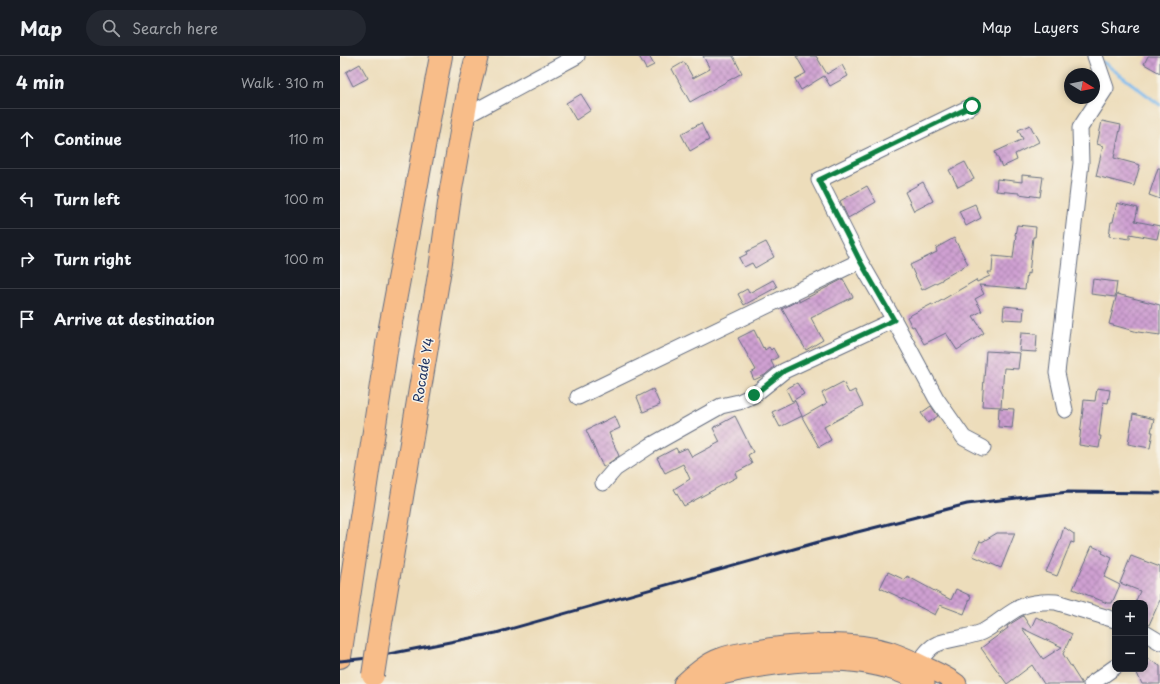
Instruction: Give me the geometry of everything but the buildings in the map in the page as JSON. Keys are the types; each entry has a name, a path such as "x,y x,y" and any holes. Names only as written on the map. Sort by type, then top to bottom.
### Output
{"highway":[{"path":"340,657 388,338 441,56"},
{"name":"Rocade Y4","path":"372,679 440,269 451,189 469,87 477,56"}],"main road":[{"path":"683,684 705,666 719,658 744,652 784,646 812,644 840,644 888,651 918,663 957,684"},
{"path":"698,684 701,681 765,666 810,661 858,662 883,667 912,677 925,684"}],"street":[{"path":"464,117 577,56"},
{"path":"1065,410 1057,373 1082,163 1080,128 1106,88 1095,56"},
{"path":"972,106 819,180 860,261 936,398 964,438 983,448"},
{"path":"578,397 860,261"},
{"path":"603,483 615,469 650,446 721,406 739,402 754,395 784,371 894,320"},
{"path":"918,663 930,649 937,644 980,633 990,628 1015,610 1024,606 1048,601 1056,602 1112,619"},
{"path":"1148,635 1160,642"},
{"path":"1148,647 1160,642"},
{"path":"1091,684 1112,669"}],"waterway":[{"path":"1103,62 1160,105"}],"railway":[{"path":"340,661 368,658 496,633 822,541 967,504 1068,492 1160,493"}],"route":[{"path":"754,395 784,371 894,320 860,261 819,180 972,106"}]}
